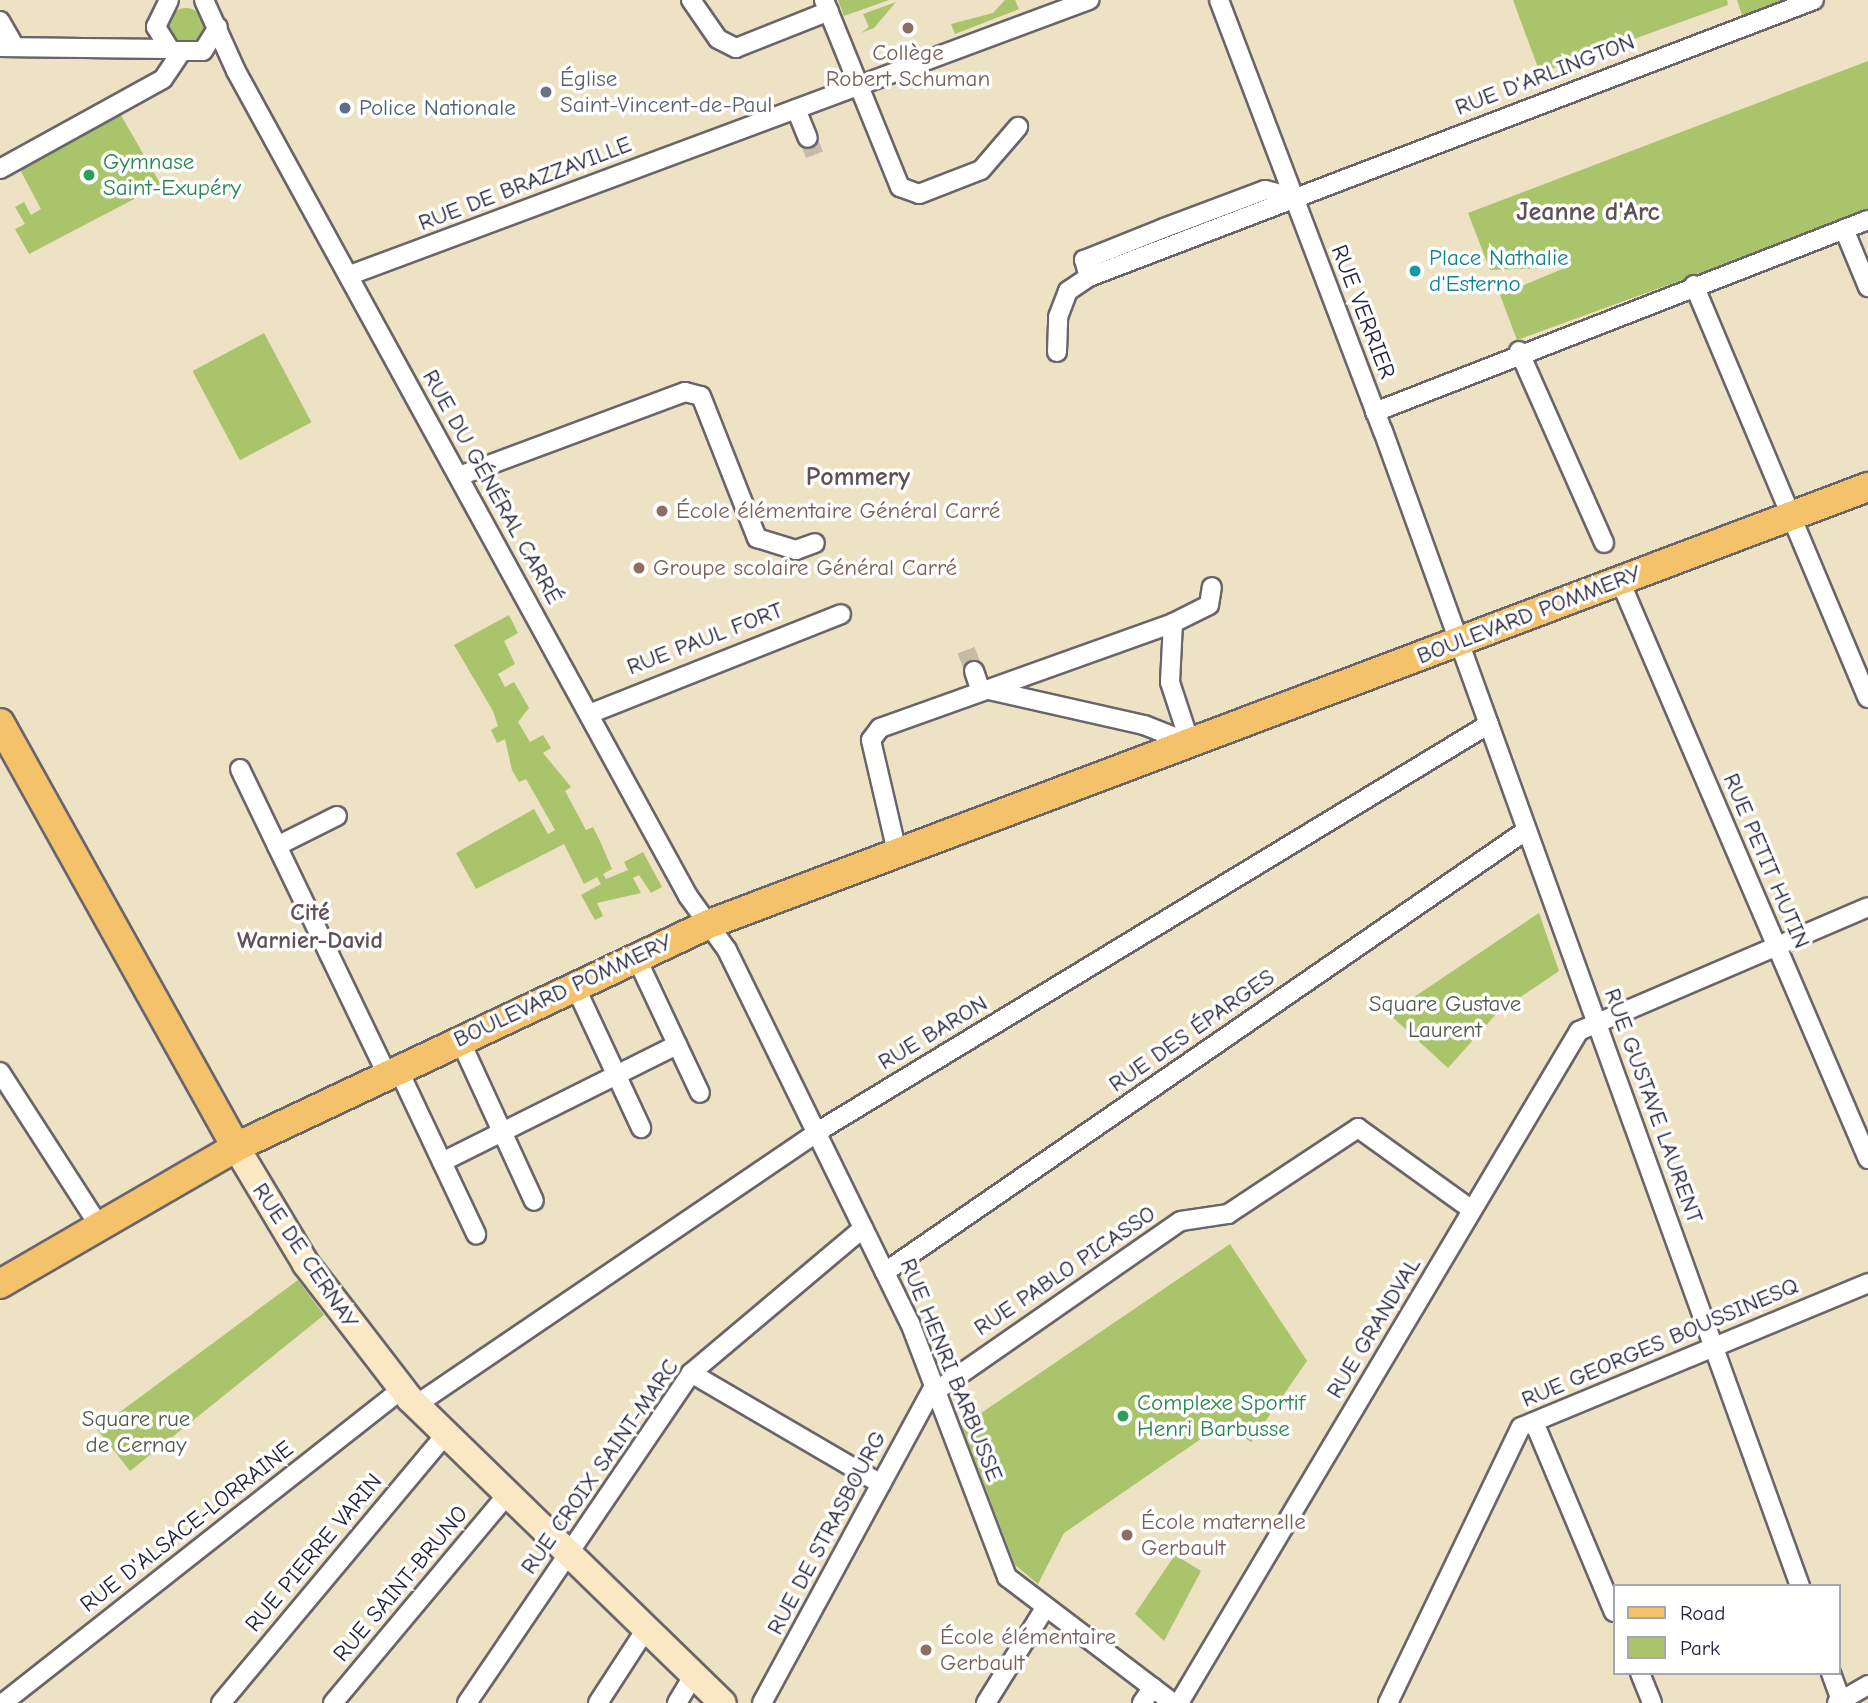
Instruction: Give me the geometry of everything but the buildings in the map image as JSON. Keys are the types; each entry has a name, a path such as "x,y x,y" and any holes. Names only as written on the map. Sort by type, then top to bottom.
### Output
{"main road":[{"name":"BOULEVARD POMMERY","path":"0,1284 98,1224 236,1147 573,984 709,924 1868,487"},
{"name":"RUE DE CERNAY","path":"0,723 236,1147 306,1265 409,1397 445,1435 723,1703"}],"street":[{"name":"RUE DU GÉNÉRAL CARRÉ","path":"204,0 236,71 589,714 709,924"},
{"path":"691,0 718,39 736,48 827,6 900,187 919,194 981,170 1018,127"},
{"name":"RUE DE BRAZZAVILLE","path":"350,275 1089,0"},
{"name":"RUE VERRIER","path":"1219,0 1460,642"},
{"name":"RUE D'ARLINGTON","path":"1058,352 1058,317 1068,291 1089,277 1265,215 1293,197 1814,0"},
{"path":"133,48 156,29 165,2"},
{"path":"0,21 8,47 133,48 173,52 203,51 218,27"},
{"path":"156,29 173,52"},
{"name":"RUE DU GÉNÉRAL CARRÉ","path":"203,51 236,71"},
{"path":"0,169 163,79 173,52"},
{"path":"796,109 808,138"},
{"path":"1375,412 1519,351 1868,220"},
{"path":"1844,229 1868,287"},
{"path":"1694,285 1868,698"},
{"path":"1519,351 1604,543"},
{"path":"458,476 685,392 701,396 757,538 796,550 815,543"},
{"name":"RUE PETIT HUTIN","path":"1620,581 1868,1159"},
{"path":"897,852 871,740 880,727 977,679 1173,623 1209,605 1212,587"},
{"name":"RUE PAUL FORT","path":"589,714 841,614"},
{"path":"1173,623 1170,682 1190,743"},
{"name":"RUE GUSTAVE LAURENT","path":"1460,642 1799,1584"},
{"path":"977,679 1144,725 1190,743"},
{"name":"RUE BARON","path":"409,1397 817,1132 1489,724"},
{"path":"240,769 276,846 392,1071 442,1161 476,1234"},
{"path":"276,846 337,816"},
{"name":"RUE DES ÉPARGES","path":"885,1272 1527,830"},
{"name":"RUE GRANDVAL","path":"1179,1703 1579,1031 1868,907"},
{"name":"RUE HENRI BARBUSSE","path":"709,924 817,1132 885,1272 935,1389 1007,1577 1044,1610 1172,1703"},
{"path":"636,957 699,1093"},
{"path":"573,984 641,1128"},
{"path":"459,1038 534,1201"},
{"path":"442,1161 618,1078 677,1045"},
{"path":"0,1072 98,1224"},
{"name":"RUE PABLO PICASSO","path":"935,1389 1181,1222 1228,1213 1358,1128 1472,1210"},
{"name":"RUE CROIX SAINT-MARC","path":"467,1703 691,1373 863,1228"},
{"name":"RUE GEORGES BOUSSINESQ","path":"1388,1703 1521,1427 1868,1283"},
{"path":"691,1373 881,1484"},
{"name":"RUE DE STRASBOURG","path":"762,1703 935,1389"},
{"name":"RUE D'ALSACE-LORRAINE","path":"3,1703 409,1397"},
{"path":"1534,1422 1612,1607"},
{"name":"RUE PIERRE VARIN","path":"221,1703 445,1435"},
{"name":"RUE SAINT-BRUNO","path":"333,1703 506,1496"},
{"path":"986,1703 1044,1610"},
{"path":"598,1703 646,1629"},
{"path":"677,1703 694,1675"},
{"path":"1641,1675 1652,1703"},
{"path":"1832,1675 1840,1702 1868,1685"},
{"path":"1142,1703 1153,1687"}],"green space":[{"path":"838,0 889,0 844,16"},
{"path":"1005,0 1015,0 1019,9 955,34 951,24 993,13"},
{"path":"1513,0 1727,0 1728,5 1540,73"},
{"path":"1737,0 1793,0 1743,18"},
{"path":"896,2 874,28 861,33 869,27 863,14"},
{"path":"186,8 199,13 204,26 199,39 186,44 173,39 168,26 173,13"},
{"path":"1868,61 1868,212 1517,340 1500,295 1567,267 1490,270 1468,213"},
{"name":"Gymnase Saint-Exupéry","path":"118,110 161,185 29,254 15,229 25,224 15,207 24,202 31,215 41,209 18,166"},
{"path":"264,333 311,422 240,460 192,371"},
{"path":"509,615 518,633 504,641 515,664 498,674 505,687 514,682 529,708 518,722 530,742 543,735 551,748 543,753 571,787 565,791 586,830 593,827 612,869 603,874 606,879 628,870 624,862 643,852 662,887 651,893 639,875 633,878 641,893 597,903 603,916 595,920 581,895 601,884 597,877 584,884 564,844 476,889 456,853 534,809 548,834 555,830 526,779 519,782 512,770 505,739 497,743 491,730 498,726 493,711 454,645"},
{"name":"Square Gustave Laurent","path":"1539,913 1559,971 1497,1013 1448,1068 1389,1014"},
{"name":"Complexe Sportif Henri Barbusse","path":"1230,1244 1307,1361 1251,1442 1224,1423 1064,1533 1038,1584 1015,1565 962,1426"},
{"name":"Square rue de Cernay","path":"298,1280 324,1315 130,1471 97,1429"},
{"path":"1175,1555 1201,1571 1164,1641 1135,1614"}],"tunnel":[{"path":"808,138 817,161"},
{"path":"966,650 974,671"}],"place":[{"name":"Collège Robert Schuman","path":"908,28"},
{"name":"Église Saint-Vincent-de-Paul","path":"546,92"},
{"name":"Police Nationale","path":"345,108"},
{"name":"Gymnase Saint-Exupéry","path":"89,175"},
{"name":"Place Nathalie d'Esterno","path":"1415,271"},
{"name":"École élémentaire Général Carré","path":"662,511"},
{"name":"Groupe scolaire Général Carré","path":"639,568"},
{"name":"Complexe Sportif Henri Barbusse","path":"1123,1416"},
{"name":"École maternelle Gerbault","path":"1127,1535"},
{"name":"École élémentaire Gerbault","path":"926,1650"}],"district":[{"name":"Jeanne d'Arc","path":"1588,213"},
{"name":"Pommery","path":"858,478"},
{"name":"Cité Warnier-David","path":"310,927"}]}
